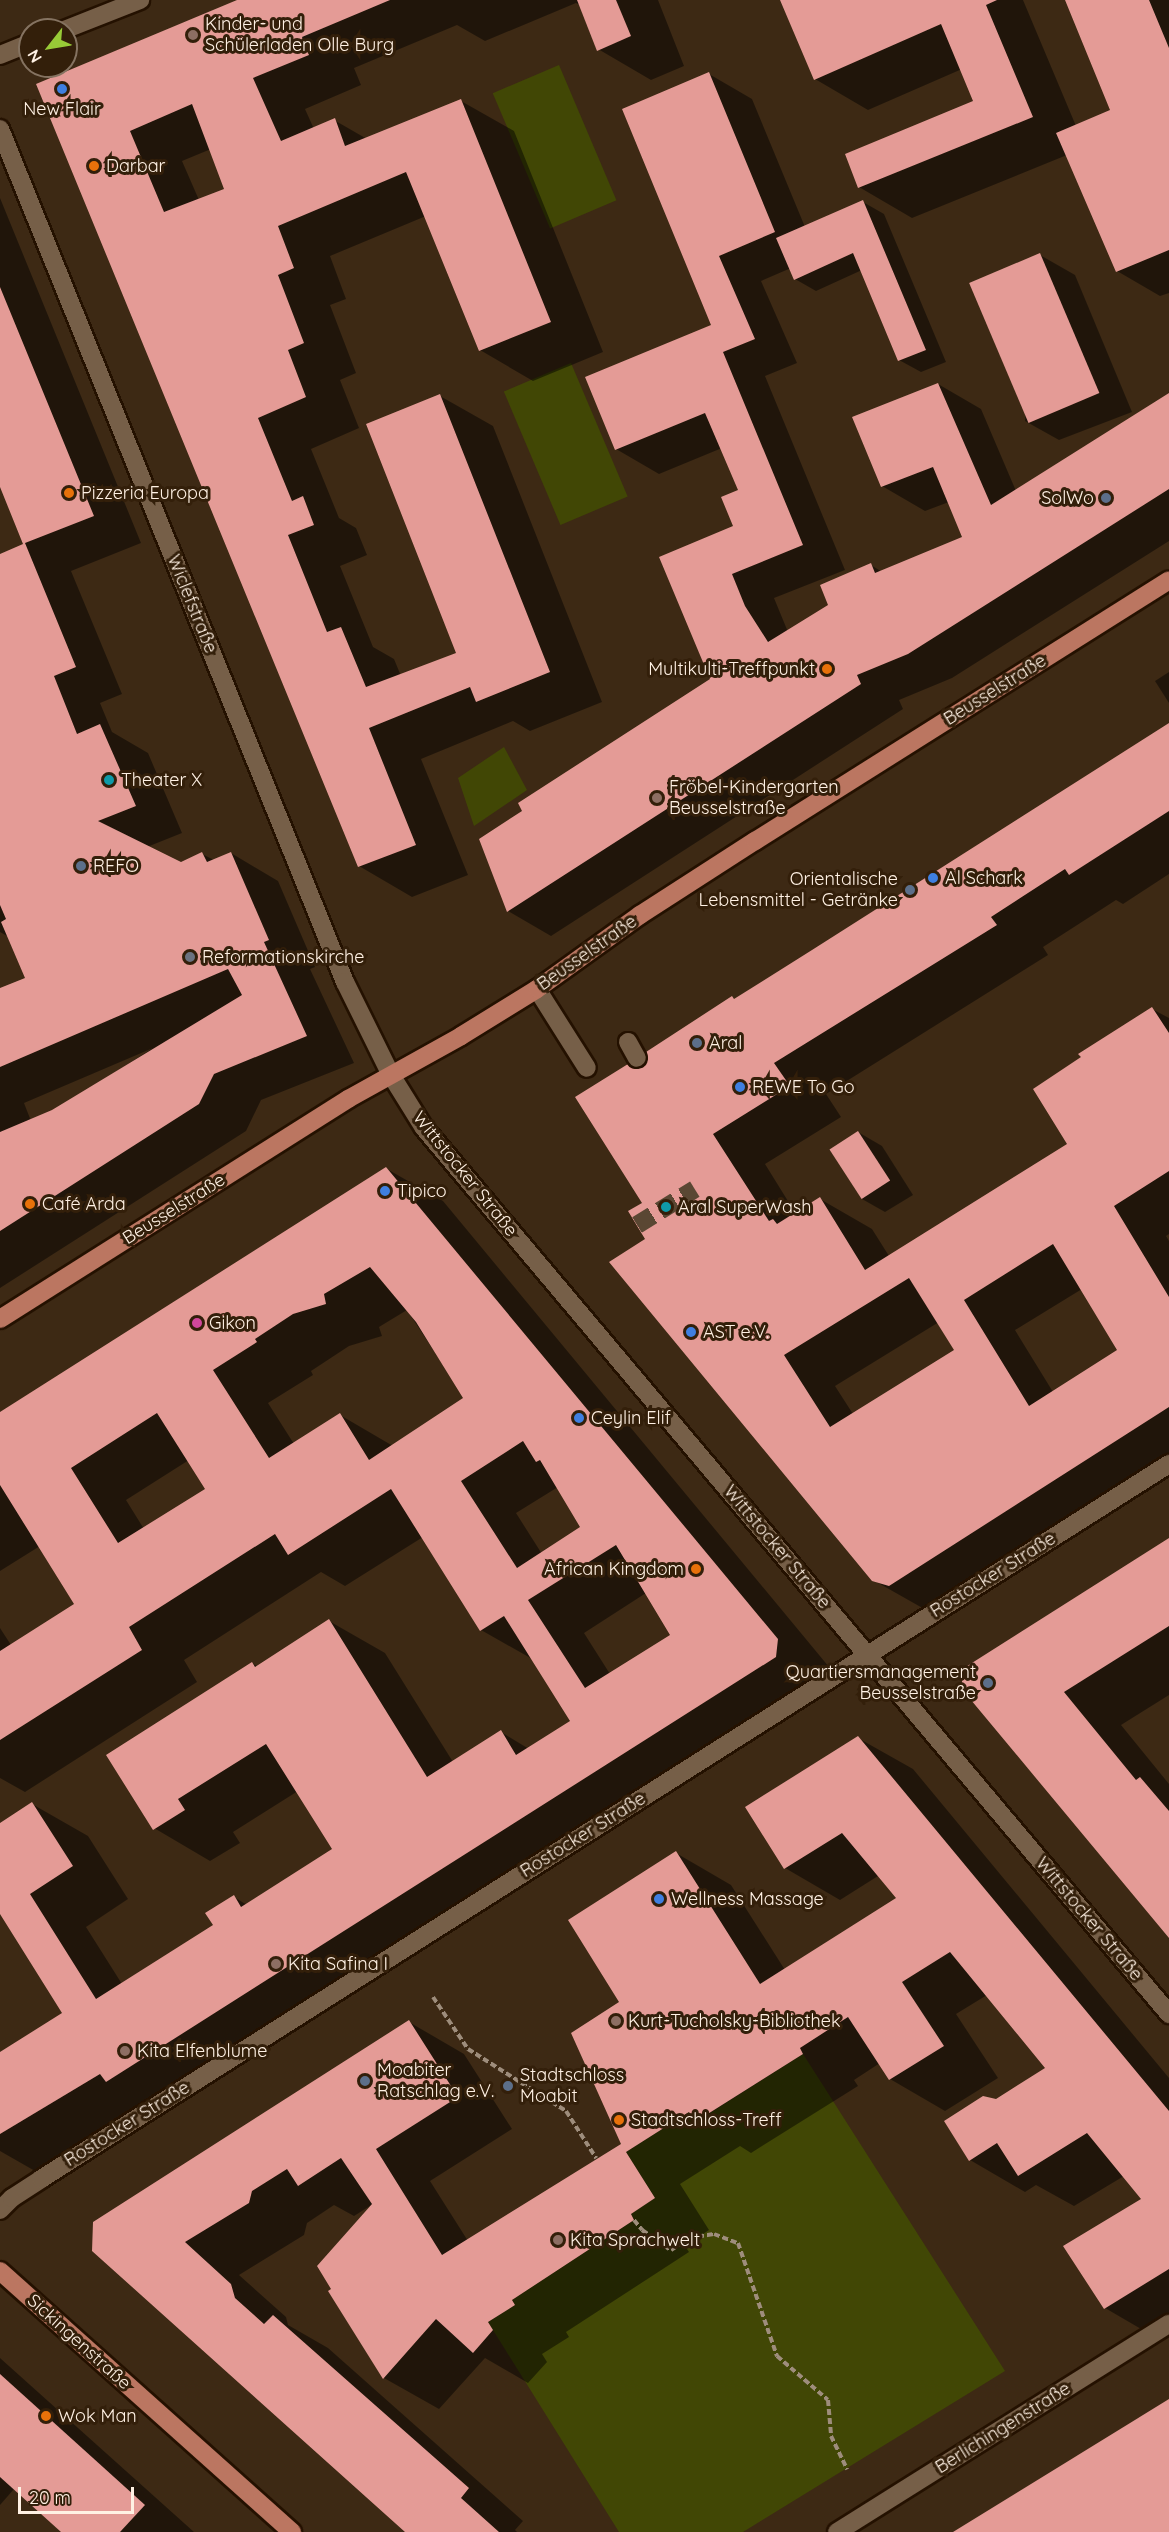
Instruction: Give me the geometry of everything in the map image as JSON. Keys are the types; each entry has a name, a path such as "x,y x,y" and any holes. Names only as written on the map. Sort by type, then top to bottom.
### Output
{"main road":[{"name":"Beusselstraße","path":"0,1319 348,1099 461,1036 537,989 640,915 745,847 1169,580"},
{"name":"Sickingenstraße","path":"0,2271 292,2532"}],"street":[{"path":"78,24 140,0"},
{"path":"0,55 18,48"},
{"name":"Wiclefstraße","path":"0,129 345,982 391,1075"},
{"path":"537,989 587,1068"},
{"name":"Wittstocker Straße","path":"391,1075 424,1128 1169,2014"},
{"name":"Rostocker Straße","path":"0,2210 12,2198 40,2179 1169,1464"},
{"name":"Berlichingenstraße","path":"837,2532 1169,2324"}],"path":[{"path":"433,1997 468,2049 566,2110 596,2158"},
{"path":"634,2220 642,2230 671,2250 689,2238 714,2235 738,2243 777,2356 828,2400 831,2436 847,2469"}],"green space":[{"path":"559,65 616,200 550,228 493,93"},
{"path":"571,363 628,496 560,525 504,392"},
{"path":"504,747 527,790 474,826 458,778"},
{"path":"803,2054 1005,2371 743,2532 619,2532 488,2322 515,2305 512,2300 634,2220 631,2214 655,2198 626,2152 689,2112 696,2122"}],"building":[{"path":"237,0 390,0 302,37 309,55 253,78 281,141 335,118 345,146 461,99 551,322 479,351 406,172 278,226 294,268 278,275 304,343 288,350 306,397 258,418 292,501 303,496 314,525 288,535 327,632 341,627 366,687 456,653 366,424 440,394 550,672 476,702 470,687 369,728 416,845 358,867 36,84 50,78 78,78 78,66","holes":["192,104 224,189 164,212 130,131"]},
{"path":"577,0 616,0 631,36 597,51"},
{"path":"780,0 997,0 986,5 1033,117 858,188 845,154 973,101 941,24 814,80"},
{"path":"1065,0 1149,0 1169,48 1169,250 1116,272 1056,133 1110,110"},
{"path":"709,72 775,232 719,256 755,339 723,352 803,545 732,574 745,606 768,642 828,605 820,585 871,563 875,573 962,537 933,467 881,487 852,417 938,383 991,505 1169,393 1169,489 908,654 857,675 861,684 507,912 479,839 522,811 518,803 710,679 659,557 733,526 721,497 738,490 705,413 615,450 585,377 711,325 622,109"},
{"path":"863,200 926,350 898,361 853,253 794,280 776,238"},
{"path":"1040,253 1099,393 1029,423 969,283"},
{"path":"0,287 94,516 25,543 76,667 54,676 77,734 100,724 136,806 98,821 181,862 202,852 207,862 231,852 269,940 264,942 307,1036 214,1074 199,1104 0,1231 0,1132 52,1110 242,995 228,969 0,1067 0,988 25,978 1,922 6,919 0,905 0,554 23,544 0,487"},
{"path":"1169,723 1169,811 1069,875 1065,869 991,917 997,925 774,1063 790,1086 713,1134 769,1221 773,1219 777,1224 820,1197 865,1270 1067,1144 1033,1089 1081,1057 1078,1054 1152,1007 1169,1033 1169,1171 1114,1206 1169,1297 1169,1407 889,1586 872,1581 609,1262 645,1239 628,1211 642,1203 575,1097 628,1064 636,1069 643,1067 648,1059 646,1052 732,996 734,999","holes":["1053,1244 1117,1350 1029,1406 964,1300","909,1278 954,1350 830,1427 784,1355"]},
{"path":"858,1131 890,1180 862,1199 829,1150"},
{"path":"386,1167 778,1639 776,1657 106,2082 100,2074 0,2134 0,2052 62,2013 0,1914 0,1823 32,1802 73,1866 30,1894 96,1999 213,1925 205,1913 234,1895 241,1907 332,1849 266,1744 178,1799 185,1810 153,1830 106,1755 252,1662 255,1667 329,1619 427,1777 501,1730 516,1755 570,1721 504,1616 480,1631 391,1489 288,1555 275,1534 129,1627 142,1650 0,1740 0,1651 74,1604 0,1485 0,1412","holes":["370,1267 416,1322 463,1398 369,1460 340,1413 269,1458 213,1370 257,1342 255,1339 293,1314 326,1304 324,1294","157,1413 205,1489 118,1543 71,1468","523,1441 536,1462 540,1460 580,1527 517,1568 461,1481","616,1545 670,1635 585,1688 528,1600"]},
{"path":"1169,1538 1169,1626 1064,1692 1136,1780 1140,1777 1169,1811 1169,1938 961,1688 964,1668"},
{"path":"858,1736 1169,2111 1169,2269 1104,2309 1063,2246 1141,2199 1087,2133 1018,2176 997,2143 969,2161 944,2121 983,2096 996,2099 1045,2068 950,1952 902,1982 944,2046 889,2080 848,2017 800,2048 803,2054 695,2122 689,2112 626,2152 655,2198 631,2214 634,2220 512,2300 515,2305 488,2322 493,2330 473,2353 436,2319 383,2379 328,2291 331,2289 317,2266 372,2204 341,2158 298,2186 287,2169 252,2191 249,2203 185,2242 231,2284 235,2298 264,2324 273,2315 469,2488 461,2498 499,2532 405,2532 92,2251 93,2222 409,2020 458,2097 376,2149 442,2255 621,2144 571,2033 619,2002 568,1920 676,1851 760,1984 896,1898 842,1833 784,1869 745,1807"},
{"path":"0,2374 145,2505 120,2532 61,2532 0,2477"},
{"path":"1169,2399 1169,2532 953,2532"}],"tunnel":[{"path":"637,1225 695,1189"}],"place":[{"name":"Kinder- und Schülerladen Olle Burg","path":"193,35"},
{"name":"New Flair","path":"62,89"},
{"name":"Darbar","path":"94,166"},
{"name":"Pizzeria Europa","path":"69,493"},
{"name":"SolWo","path":"1106,498"},
{"name":"Multikulti-Treffpunkt","path":"827,669"},
{"name":"Theater X","path":"109,780"},
{"name":"Fröbel-Kindergarten Beusselstraße","path":"657,798"},
{"name":"REFO","path":"81,866"},
{"name":"Al Schark","path":"933,878"},
{"name":"Orientalische Lebensmittel - Getränke","path":"910,890"},
{"name":"Reformationskirche","path":"190,957"},
{"name":"Aral","path":"697,1043"},
{"name":"REWE To Go","path":"740,1087"},
{"name":"Tipico","path":"385,1191"},
{"name":"Café Arda","path":"30,1204"},
{"name":"Aral SuperWash","path":"666,1207"},
{"name":"Gikon","path":"197,1323"},
{"name":"AST e.V.","path":"691,1332"},
{"name":"Ceylin Elif","path":"579,1418"},
{"name":"African Kingdom","path":"696,1569"},
{"name":"Quartiersmanagement Beusselstraße","path":"988,1683"},
{"name":"Wellness Massage","path":"659,1899"},
{"name":"Kita Safina I","path":"276,1964"},
{"name":"Kurt-Tucholsky-Bibliothek","path":"616,2021"},
{"name":"Kita Elfenblume","path":"125,2051"},
{"name":"Moabiter Ratschlag e.V.","path":"365,2081"},
{"name":"Stadtschloss Moabit","path":"508,2086"},
{"name":"Stadtschloss-Treff","path":"619,2120"},
{"name":"Kita Sprachwelt","path":"558,2240"},
{"name":"Wok Man","path":"46,2416"}]}
